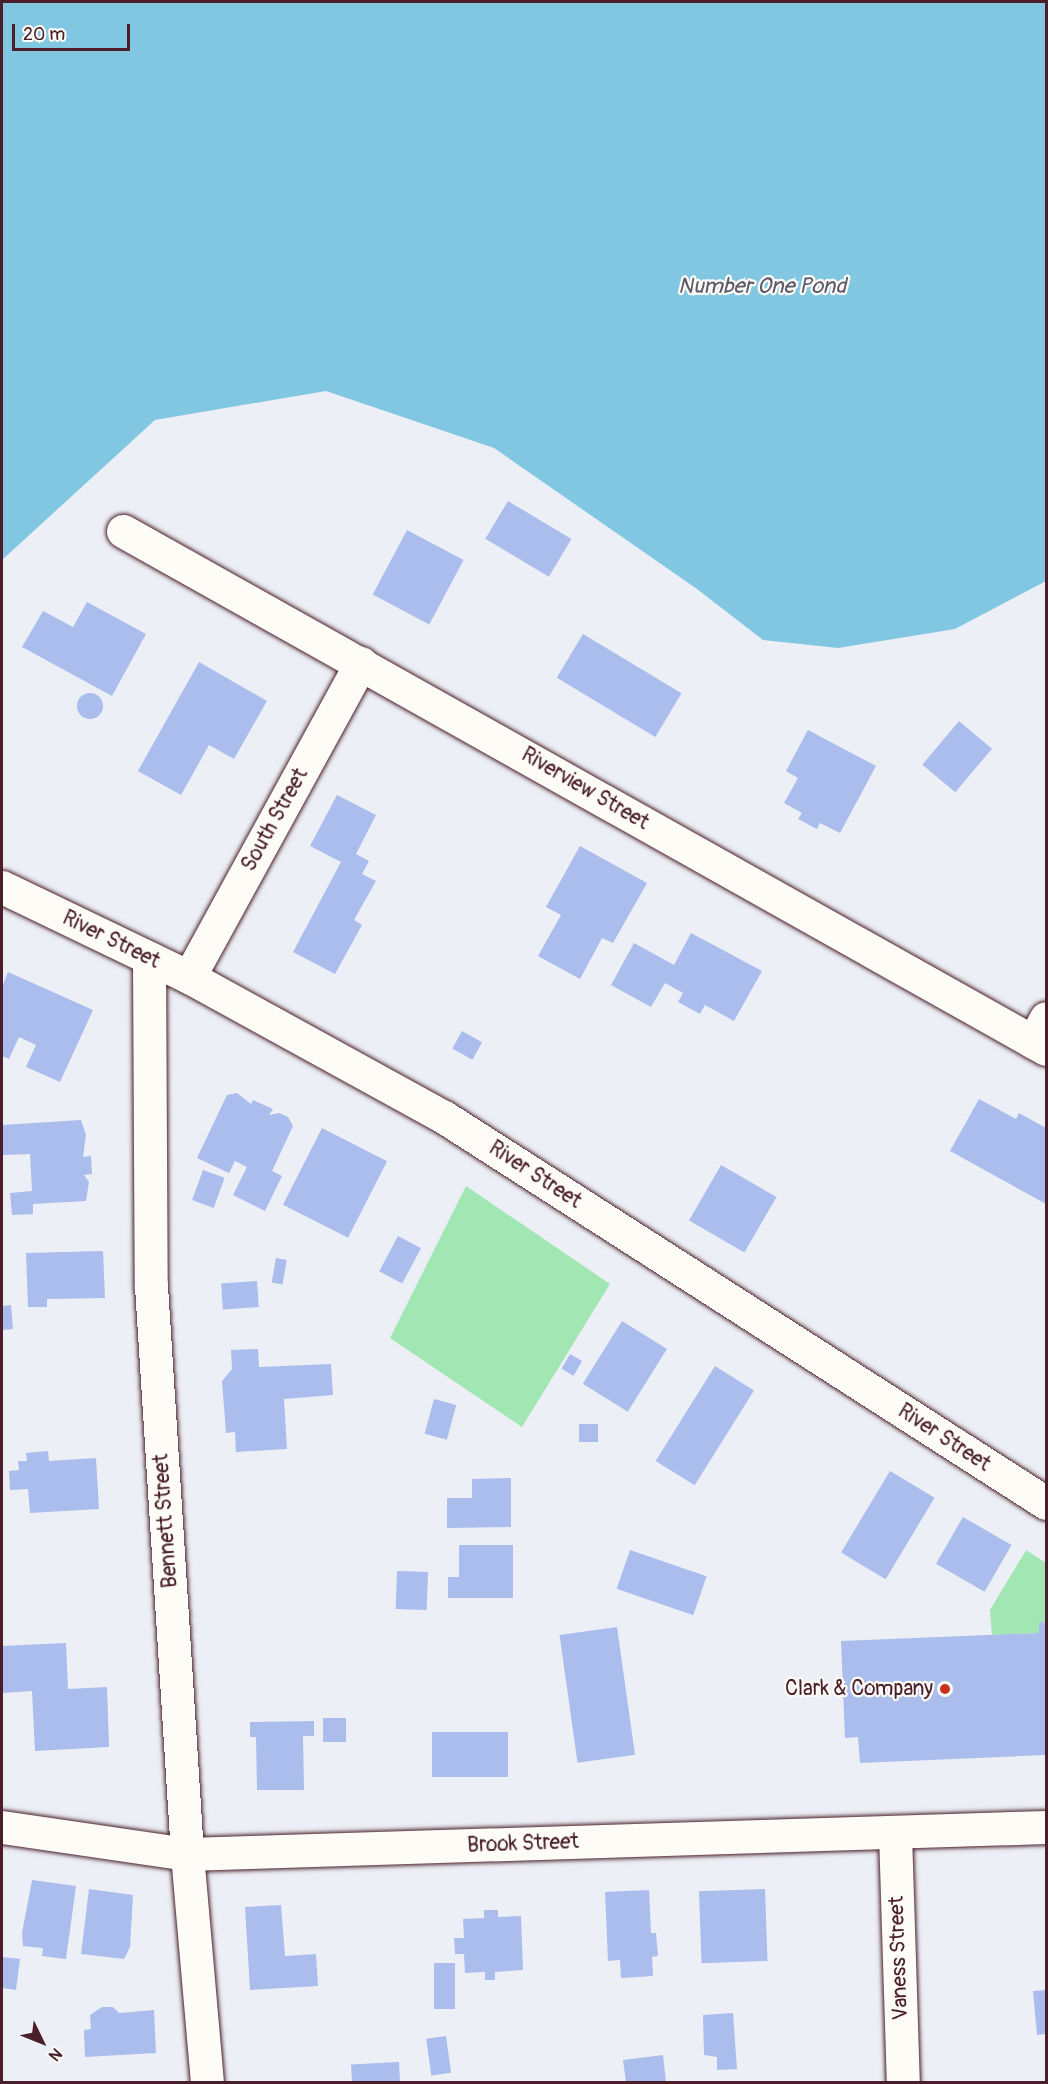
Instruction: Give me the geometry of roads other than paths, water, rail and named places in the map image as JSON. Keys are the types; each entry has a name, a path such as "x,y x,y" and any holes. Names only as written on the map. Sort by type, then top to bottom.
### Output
{"street":[{"name":"Riverview Street","path":"123,531 1042,1036"},
{"name":"South Street","path":"189,977 362,663"},
{"name":"River Street","path":"2,887 189,977 444,1117 1047,1503"},
{"name":"Bennett Street","path":"149,958 151,1286 187,1854 207,2082"},
{"name":"Brook Street","path":"2,1827 187,1854 1047,1827"},
{"name":"Vaness Street","path":"895,1833 903,2082"}],"water":[{"name":"Number One Pond","path":"2,2 1046,2 1046,581 955,629 838,648 763,640 697,589 494,448 326,391 155,420 2,560"}],"place":[{"name":"Clark & Company","path":"945,1689"}]}
